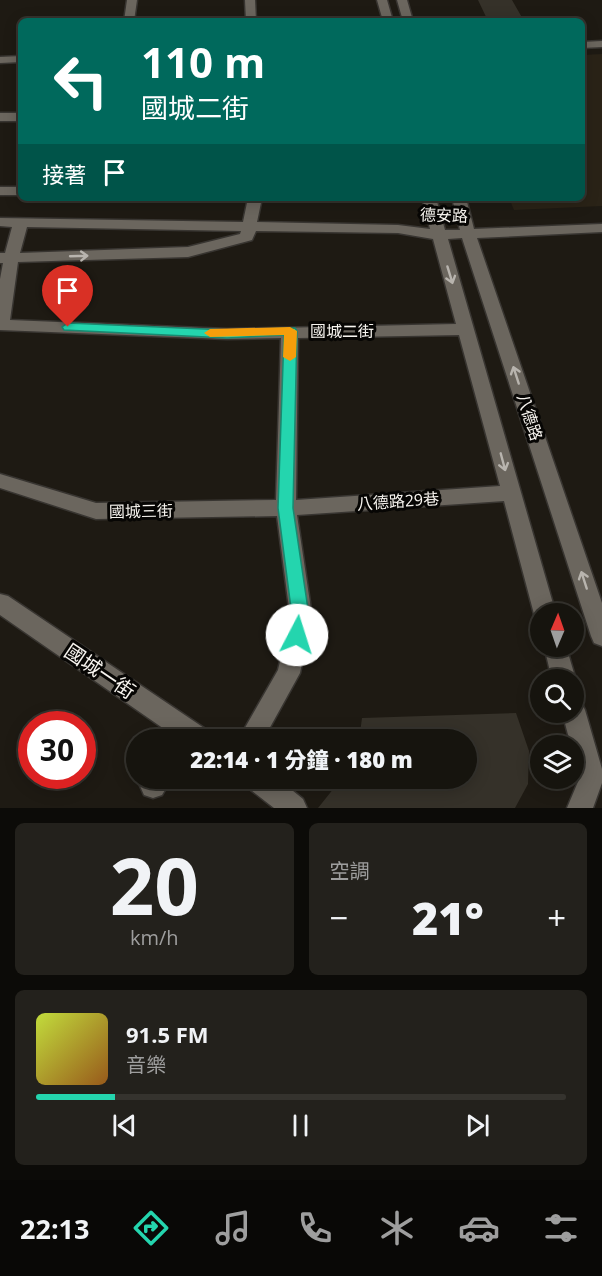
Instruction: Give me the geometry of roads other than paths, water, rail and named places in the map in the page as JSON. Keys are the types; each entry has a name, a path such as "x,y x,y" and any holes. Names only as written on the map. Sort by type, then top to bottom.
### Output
{"street":[{"path":"129,18 132,0"},
{"path":"250,0 251,18"},
{"path":"382,0 387,18"},
{"path":"402,0 407,18"},
{"path":"585,45 602,44"},
{"path":"0,60 18,59"},
{"path":"0,117 18,117"},
{"path":"0,191 18,191"},
{"path":"5,258 188,252 247,237 254,201"},
{"path":"430,201 542,603"},
{"name":"八德路","path":"460,201 468,234 602,636"},
{"name":"德安路","path":"0,222 398,229 438,236 602,228"},
{"name":"國城二街","path":"21,222 5,258 0,325 227,334 467,329"},
{"path":"256,729 289,673 301,616 286,508 290,331"},
{"name":"國城三街","path":"0,481 96,511 286,508"},
{"name":"八德路29巷","path":"286,508 511,493"},
{"name":"國城一街","path":"0,603 184,729"},
{"path":"578,723 599,779 580,808"},
{"path":"270,789 294,808"}]}
